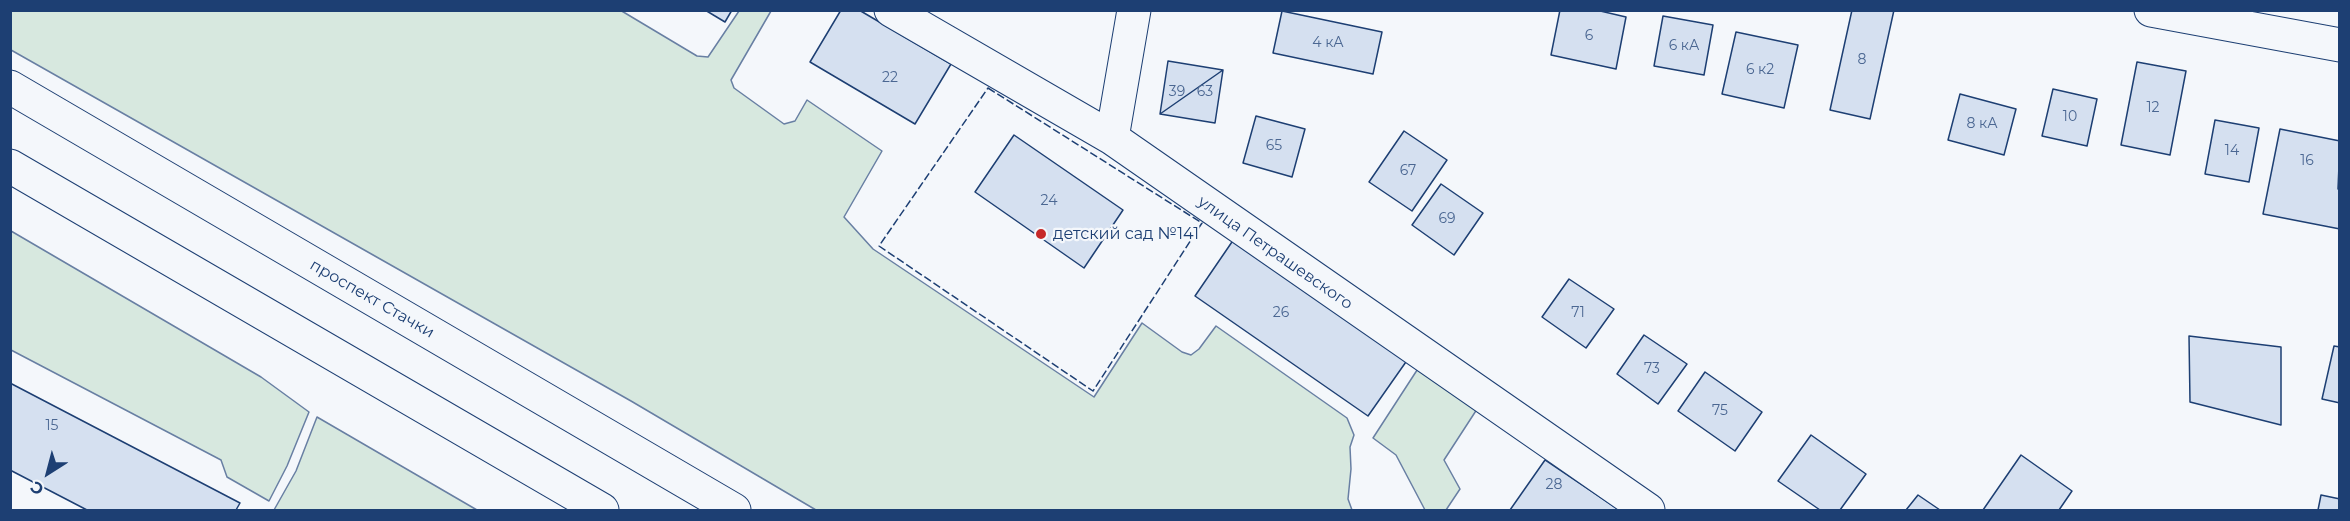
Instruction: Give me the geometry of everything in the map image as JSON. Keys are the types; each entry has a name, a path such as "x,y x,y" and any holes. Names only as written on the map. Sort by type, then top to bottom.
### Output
{"main road":[{"name":"улица Петрашевского","path":"891,10 1112,138 1648,510"},
{"path":"1112,138 1134,10"},
{"path":"2151,10 2340,45"},
{"name":"проспект Стачки","path":"10,87 734,510"},
{"path":"10,166 602,510"}],"shaded area":[{"path":"620,10 697,56 708,57 739,11 771,11 731,80 734,88 784,124 795,121 807,100 882,151 844,217 873,249 1094,397 1142,323 1182,352 1191,355 1199,349 1216,326 1347,418 1354,435 1350,447 1351,469 1348,499 1352,510 816,510 631,401 11,50 11,11"},
{"path":"11,231 261,377 309,412 287,466 269,501 227,477 221,460 11,350"},
{"path":"1421,364 1481,403 1444,460 1460,489 1446,510 1425,510 1396,455 1373,438"},
{"path":"317,417 477,510 274,510 296,471"}],"building":[{"path":"705,10 732,10 725,22"},
{"path":"841,10 859,10 951,64 915,124 810,62"},
{"path":"1560,10 1596,10 1626,17 1616,69 1551,55"},
{"path":"1852,10 1894,10 1870,119 1830,110"},
{"path":"1282,11 1382,32 1373,74 1273,53"},
{"path":"1663,16 1713,25 1704,75 1654,66"},
{"path":"1736,32 1798,45 1784,108 1722,94"},
{"path":"1168,61 1223,70 1160,114"},
{"path":"2137,62 2186,71 2170,155 2121,145"},
{"path":"1223,70 1215,123 1160,114"},
{"path":"2053,89 2097,99 2087,146 2042,136"},
{"path":"1960,94 2016,109 2004,155 1948,140"},
{"path":"1256,116 1305,129 1292,177 1243,163"},
{"path":"2215,120 2259,128 2249,182 2205,174"},
{"path":"2280,129 2340,141 2338,189 2340,189 2340,229 2263,214"},
{"path":"1404,131 1447,160 1412,211 1369,182"},
{"path":"1014,135 1123,210 1084,268 975,192"},
{"path":"1441,184 1483,213 1454,255 1412,225"},
{"path":"1234,239 1408,359 1368,416 1195,296"},
{"path":"1569,279 1614,309 1586,348 1542,317"},
{"path":"1644,335 1687,364 1658,404 1617,374"},
{"path":"2189,336 2281,347 2281,425 2190,402"},
{"path":"2334,346 2340,347 2340,403 2322,399"},
{"path":"1705,372 1762,412 1735,451 1678,411"},
{"path":"10,383 240,503 236,510 87,510 10,470"},
{"path":"1811,435 1866,474 1840,510 1820,510 1778,481"},
{"path":"2021,455 2072,491 2059,510 1983,510"},
{"path":"1545,460 1619,510 1510,510"},
{"path":"1918,495 1940,510 1906,510"},
{"path":"2321,495 2340,499 2340,510 2318,510"}],"fence":[{"path":"988,88 1202,223 1093,391 879,246 988,88"}],"place":[{"name":"детский сад №141","path":"1041,234"}]}
